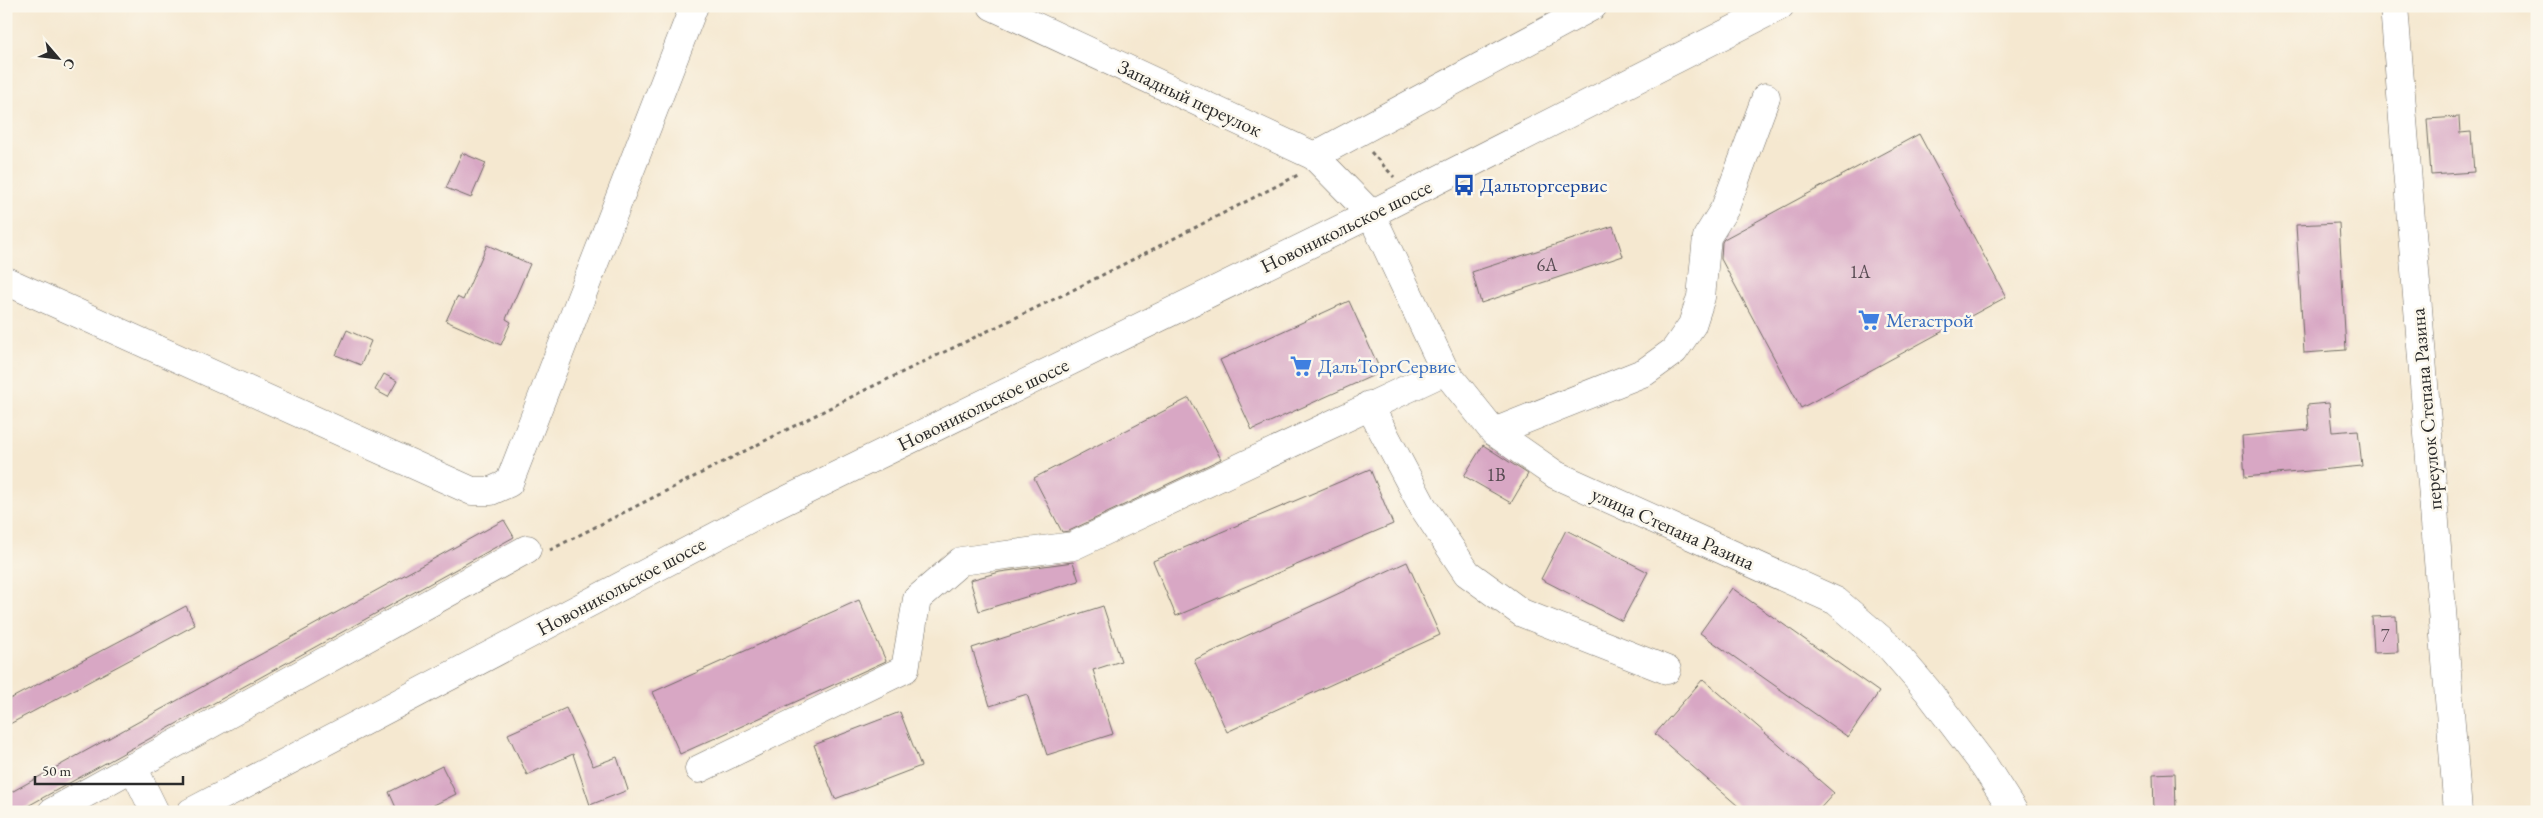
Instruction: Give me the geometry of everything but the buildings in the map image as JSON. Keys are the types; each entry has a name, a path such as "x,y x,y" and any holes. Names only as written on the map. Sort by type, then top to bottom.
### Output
{"main road":[{"path":"6,281 472,491 491,491 509,483 694,6"},
{"name":"Западный переулок","path":"992,6 1318,160 1371,214"},
{"path":"1318,160 1593,6"},
{"name":"Новоникольское шоссе","path":"191,812 764,512 1371,214 1780,6"},
{"name":"переулок Степана Разина","path":"2394,6 2458,812"},
{"path":"1494,432 1645,372 1674,352 1692,325 1702,297 1707,237 1725,208 1766,97"},
{"name":"улица Степана Разина","path":"1371,214 1445,371 1494,432 1556,475 1836,600 1890,647 1927,690 1984,765 2014,812"},
{"path":"699,769 905,669 917,599 961,561 1073,546 1369,405 1445,371"},
{"path":"1369,405 1423,507 1467,573 1522,613 1667,670"},
{"path":"52,812 538,550"},
{"path":"133,767 155,812"}],"path":[{"path":"538,550 859,392 1070,291 1288,179 1318,160"}],"place":[{"name":"Дальторгсервис","path":"1464,185"},
{"name":"Мегастрой","path":"1869,320"},
{"name":"ДальТоргСервис","path":"1301,366"}]}
